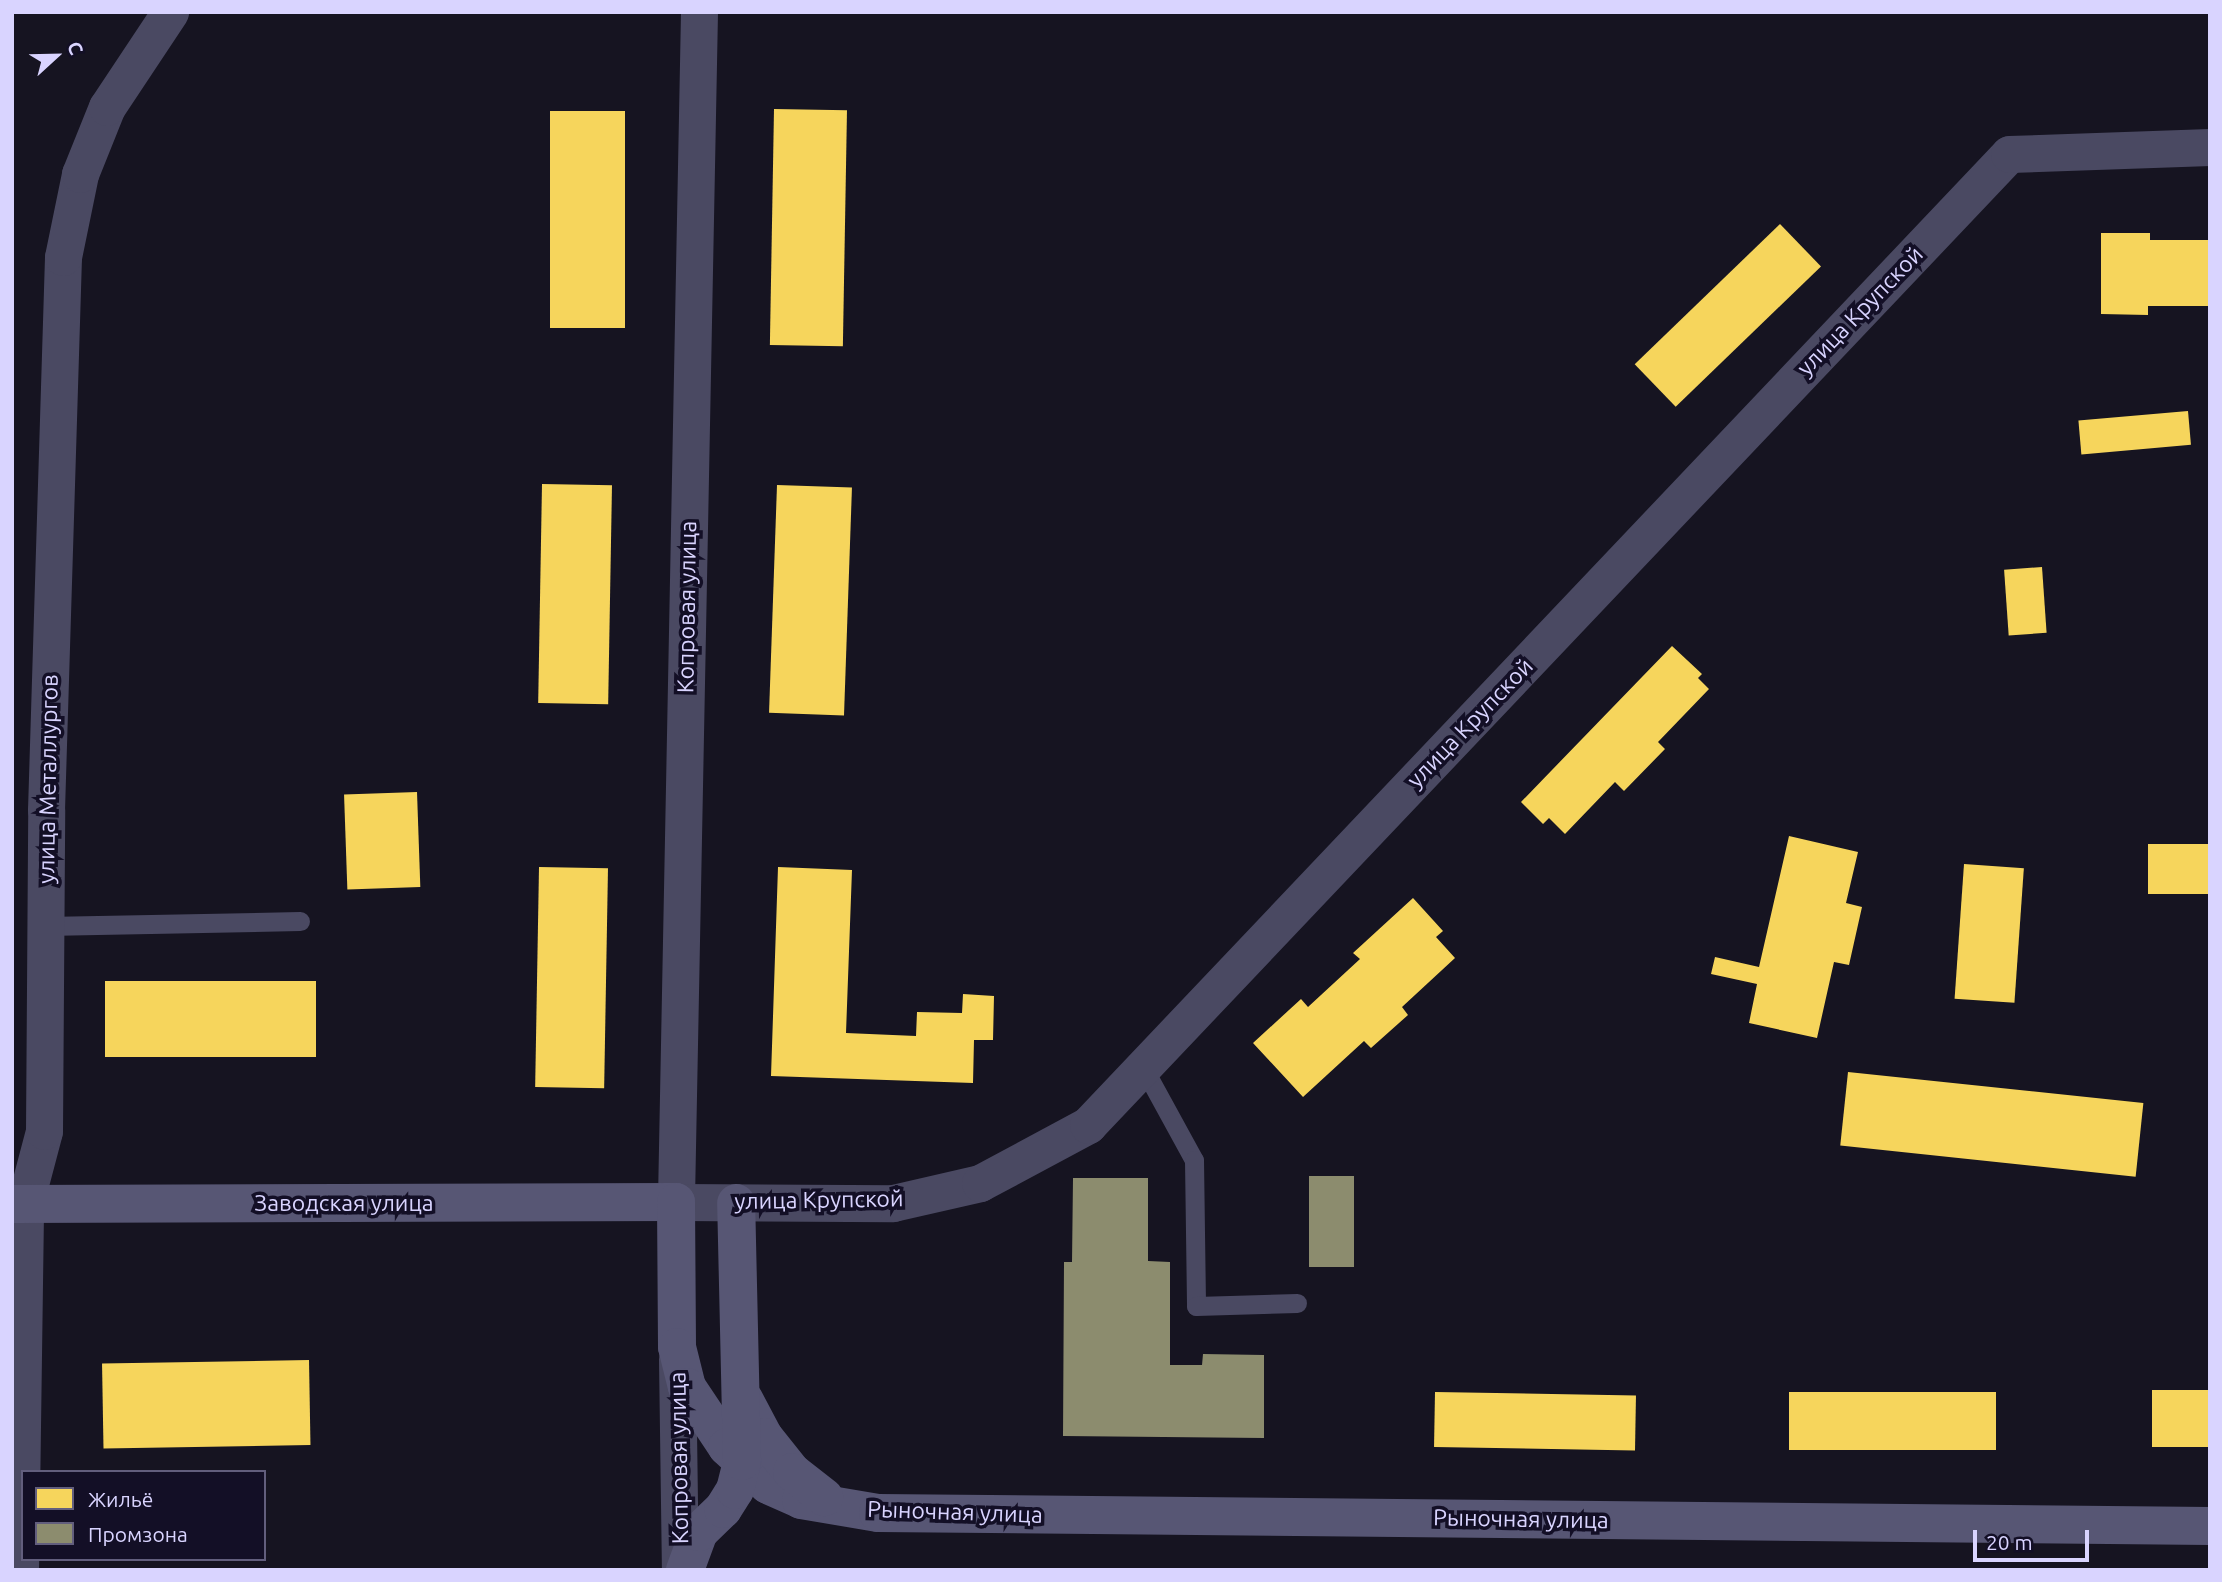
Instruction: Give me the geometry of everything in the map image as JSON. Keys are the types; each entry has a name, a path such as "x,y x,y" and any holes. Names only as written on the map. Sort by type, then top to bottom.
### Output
{"street":[{"name":"улица Металлургов","path":"20,1570 19,1203 44,1130 45,926 62,257 80,174 107,107 170,12"},
{"name":"Копровая улица","path":"676,1202 699,12"},
{"name":"улица Крупской","path":"676,1202 893,1203 980,1183 1088,1125 2009,154 2210,147"},
{"name":"Заводская улица","path":"19,1203 676,1202"},
{"name":"Рыночная улица","path":"676,1202 677,1347 687,1387 742,1461 768,1485 801,1500 878,1513 2210,1526"},
{"name":"Рыночная улица","path":"737,1203 743,1396 764,1437 792,1472 834,1505"},
{"name":"Копровая улица","path":"677,1347 683,1570"},
{"path":"683,1570 699,1532 723,1509 735,1490 742,1461 743,1396"}],"lane":[{"path":"45,926 300,921"},
{"path":"1143,1067 1194,1160 1196,1306 1297,1303"}],"building: Жильё":[{"path":"774,109 847,110 843,346 770,345"},
{"path":"550,111 625,111 625,328 550,328"},
{"path":"1780,224 1821,266 1676,407 1635,364"},
{"path":"2101,233 2150,233 2150,240 2210,240 2210,306 2148,306 2148,315 2101,314"},
{"path":"2188,411 2191,445 2081,454 2078,421"},
{"path":"542,484 612,485 608,704 538,703"},
{"path":"777,485 852,488 844,715 769,713"},
{"path":"2042,567 2047,633 2009,635 2004,570"},
{"path":"1672,646 1702,674 1698,678 1709,689 1658,742 1665,749 1624,791 1615,782 1565,834 1549,818 1543,824 1521,802"},
{"path":"417,792 420,887 347,889 344,795"},
{"path":"1789,836 1858,852 1846,903 1862,907 1849,965 1834,962 1817,1038 1749,1023 1757,984 1711,974 1715,957 1759,967"},
{"path":"2148,844 2210,844 2210,894 2148,894"},
{"path":"1964,864 2024,868 2014,1003 1955,999"},
{"path":"539,867 608,868 604,1088 535,1087"},
{"path":"778,867 852,870 846,1033 916,1036 917,1012 962,1013 963,994 994,996 993,1040 974,1040 973,1083 771,1076"},
{"path":"1413,898 1443,931 1436,937 1455,958 1402,1007 1408,1015 1371,1048 1364,1041 1303,1097 1253,1043 1301,999 1308,1007 1360,959 1353,953"},
{"path":"105,981 316,981 316,1057 105,1057"},
{"path":"1848,1072 2143,1103 2136,1177 1840,1146"},
{"path":"309,1360 310,1445 104,1449 102,1364"},
{"path":"2152,1390 2210,1390 2210,1447 2152,1447"},
{"path":"1435,1392 1636,1396 1635,1450 1434,1447"},
{"path":"1789,1392 1996,1392 1996,1450 1789,1450"}],"building: Промзона":[{"path":"1309,1176 1354,1176 1354,1267 1309,1267"},
{"path":"1073,1178 1148,1178 1148,1261 1170,1262 1170,1365 1202,1365 1203,1354 1264,1355 1264,1438 1063,1436 1064,1262 1072,1262"}]}
